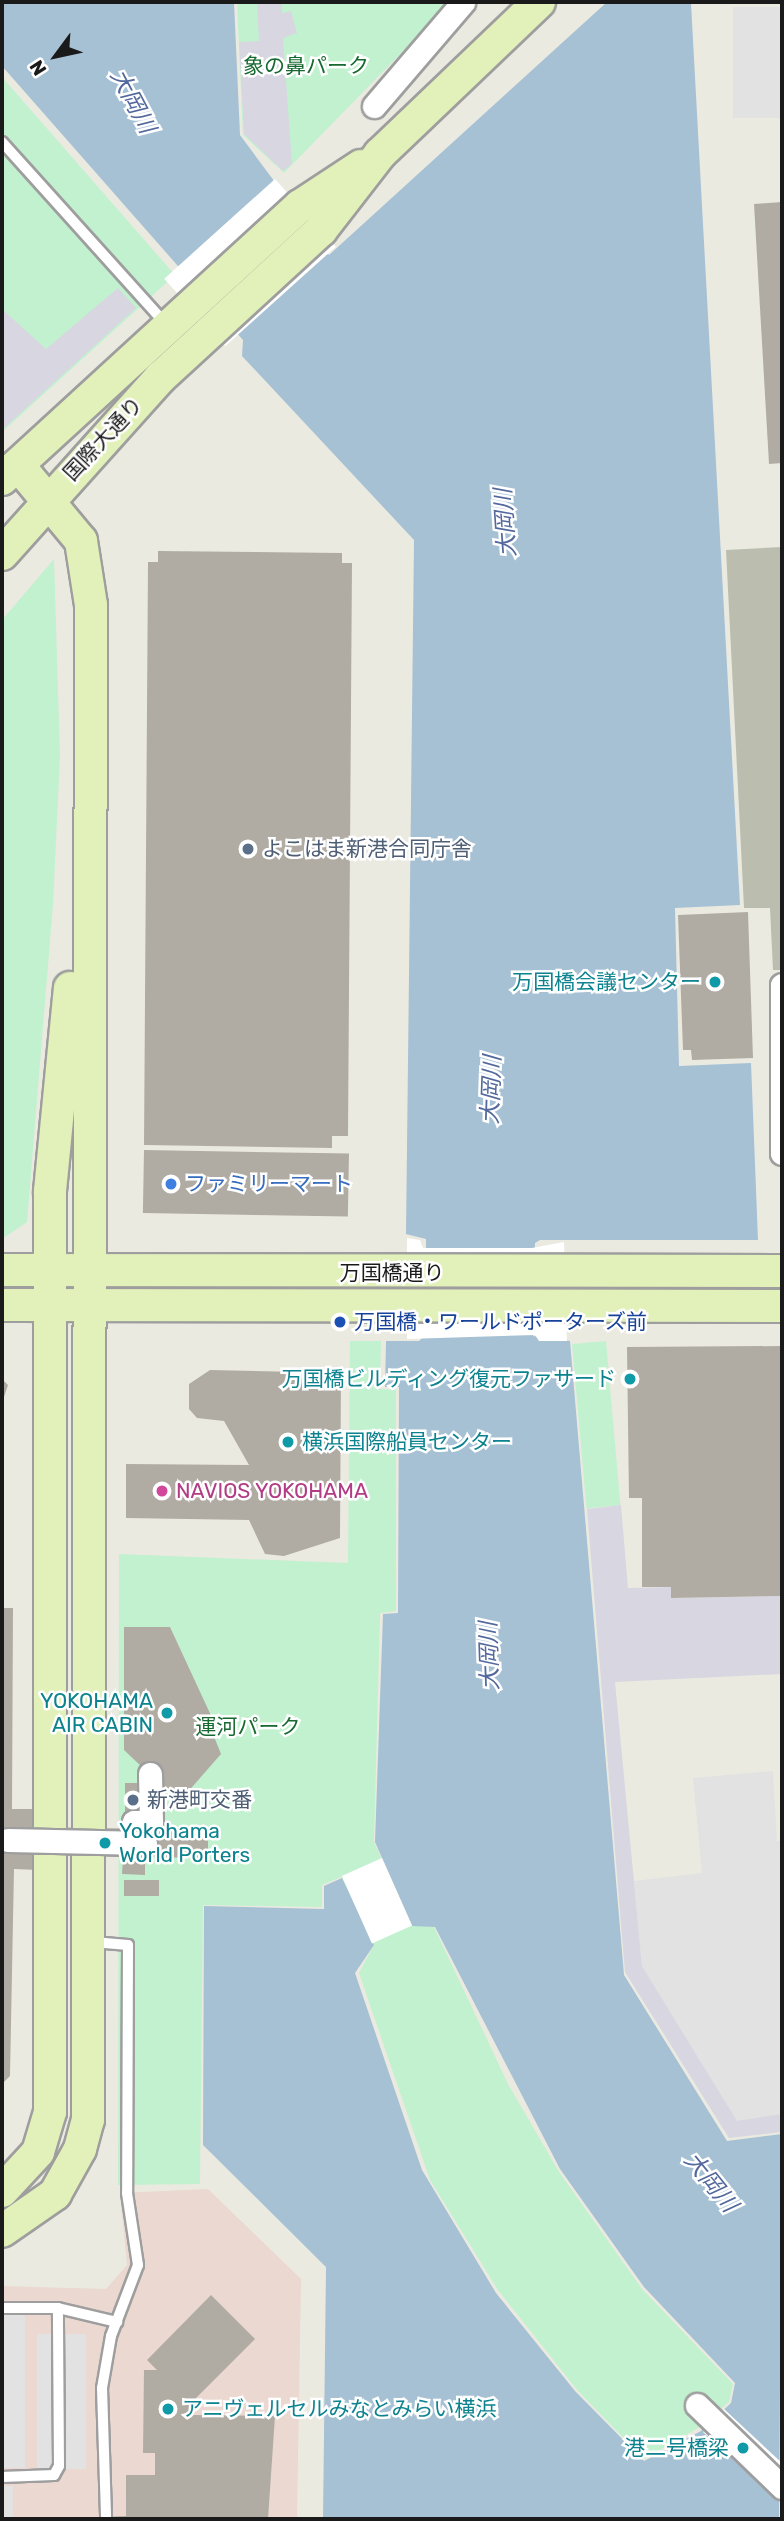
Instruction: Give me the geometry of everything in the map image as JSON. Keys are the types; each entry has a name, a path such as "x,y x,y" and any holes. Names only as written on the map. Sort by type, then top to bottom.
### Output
{"street":[{"path":"374,106 463,2"},
{"path":"2,2231 55,2193 80,2149 88,2120 86,1270 89,563 81,541 47,499 10,472 300,206 380,154 539,2"},
{"name":"国際大通り","path":"2,555 47,499 212,330 321,230 380,154"},
{"path":"2,2191 38,2152 50,2112 50,1270 57,1106 89,816"},
{"path":"782,985 782,1153"},
{"name":"万国橋通り","path":"2,1270 537,1274 782,1271"},
{"path":"2,1305 50,1305"},
{"name":"万国橋通り","path":"50,1305 537,1309 782,1307"},
{"path":"8,1840 140,1843 134,1822 151,1822 150,1774"},
{"path":"697,2405 782,2487"}],"lane":[{"path":"2,142 178,316"},
{"path":"87,1941 128,1945 127,2193 138,2265 117,2322 102,2388 106,2516"},
{"path":"2,2308 58,2308 117,2322"},
{"path":"2,2477 54,2475 59,2466 58,2308"}],"shaded area":[{"path":"257,2 282,2 282,13 291,11 297,33 283,38 292,164 283,171 244,134 239,42 259,41"},
{"path":"733,7 782,7 782,118 733,118"},
{"path":"118,288 136,308 2,430 2,309 46,349"},
{"path":"782,547 782,970 773,970 770,908 744,908 726,550"},
{"path":"621,1505 628,1588 671,1587 672,1598 782,1596 782,1674 615,1682 642,1966 737,2121 782,2114 782,2132 729,2138 625,1972 587,1509"},
{"path":"773,1771 777,1841 782,1841 782,2114 737,2122 642,1966 634,1881 702,1873 693,1778"},
{"name":"アニヴェルセルみなとみらい横浜","path":"208,2189 301,2279 297,2519 2,2519 2,2286 106,2289 127,2265 120,2193"},
{"path":"2,2312 25,2312 25,2468 2,2468"},
{"path":"37,2334 86,2334 86,2469 37,2469"},
{"path":"2,2486 13,2486 13,2519 2,2519"}],"green space":[{"name":"象の鼻パーク","path":"237,2 451,2 284,173 243,135"},
{"path":"2,77 175,275 2,432"},
{"path":"54,559 60,756 53,904 27,1222 2,1239 2,620"},
{"name":"運河パーク","path":"350,1341 381,1341 380,1389 396,1390 396,1611 380,1613 374,1842 412,1925 434,1927 508,2084 559,2172 642,2289 733,2384 729,2402 698,2428 644,2459 578,2391 498,2290 430,2180 359,1973 374,1945 341,1877 322,1885 322,1907 203,1905 200,2184 118,2185 119,1554 348,1563"},
{"path":"606,1341 620,1505 587,1508 572,1344"}],"water":[{"name":"大岡川","path":"2,2 234,2 240,135 329,255 607,2 691,3 740,905 675,908 679,1066 751,1063 758,1240 540,1240 535,1243 533,1336 570,1341 624,1975 727,2141 782,2134 779,2519 323,2519 326,2267 203,2145 204,1906 324,1909 324,1886 342,1878 374,1945 355,1973 422,2170 496,2293 575,2391 644,2461 701,2431 731,2403 735,2383 644,2287 560,2169 435,1927 412,1926 375,1842 383,1614 398,1613 399,1387 385,1387 386,1341 419,1341 427,1333 426,1239 406,1234 414,540 242,356 243,340 2,66"}],"pier":[{"path":"275,179 336,247 225,346 164,279"},
{"path":"407,1238 420,1240 423,1248 532,1248 564,1242 567,1341 539,1341 535,1335 407,1339"},
{"path":"382,1858 412,1926 372,1943 342,1876"},
{"name":"港二号橋梁","path":"724,2409 782,2463 782,2503 703,2432"}],"building":[{"path":"782,202 782,463 769,464 754,204"},
{"name":"よこはま新港合同庁舎","path":"158,551 342,553 342,563 352,563 348,1136 332,1136 332,1148 144,1145 148,562 158,562"},
{"name":"万国橋会議センター","path":"748,912 753,1058 692,1060 691,1050 683,1050 678,915"},
{"path":"144,1150 349,1154 348,1217 143,1213"},
{"path":"782,1346 782,1596 671,1598 671,1587 642,1587 642,1498 629,1498 627,1347"},
{"name":"横浜国際船員センター","path":"210,1370 341,1373 340,1538 284,1556 265,1554 249,1520 126,1518 126,1464 249,1465 224,1421 197,1418 189,1409 189,1384"},
{"path":"2,1379 8,1385 2,1403"},
{"name":"Yokohama World Porters","path":"2,1608 13,1608 12,1809 40,1809 40,1827 208,1830 208,1858 145,1857 145,1875 122,1874 123,1857 39,1855 39,1870 14,1869 10,2076 2,2084"},
{"name":"YOKOHAMA AIR CABIN","path":"124,1627 170,1627 214,1722 209,1724 221,1754 179,1802 124,1750"},
{"name":"新港町交番","path":"125,1783 142,1783 142,1816 125,1816"},
{"path":"124,1880 159,1880 159,1896 124,1896"},
{"name":"アニヴェルセルみなとみらい横浜","path":"211,2295 255,2339 191,2403 192,2415 275,2416 268,2519 49,2519 126,2516 126,2475 155,2475 155,2453 143,2453 144,2370 157,2370 147,2360"}],"place":[{"name":"よこはま新港合同庁舎","path":"248,849"},
{"name":"万国橋会議センター","path":"715,982"},
{"name":"ファミリーマート","path":"171,1184"},
{"name":"万国橋・ワールドポーターズ前","path":"340,1322"},
{"name":"万国橋ビルディング復元ファサード","path":"630,1379"},
{"name":"横浜国際船員センター","path":"288,1442"},
{"name":"NAVIOS YOKOHAMA","path":"162,1491"},
{"name":"YOKOHAMA AIR CABIN","path":"167,1713"},
{"name":"新港町交番","path":"133,1800"},
{"name":"Yokohama World Porters","path":"105,1843"},
{"name":"アニヴェルセルみなとみらい横浜","path":"168,2409"},
{"name":"港二号橋梁","path":"743,2448"}]}
